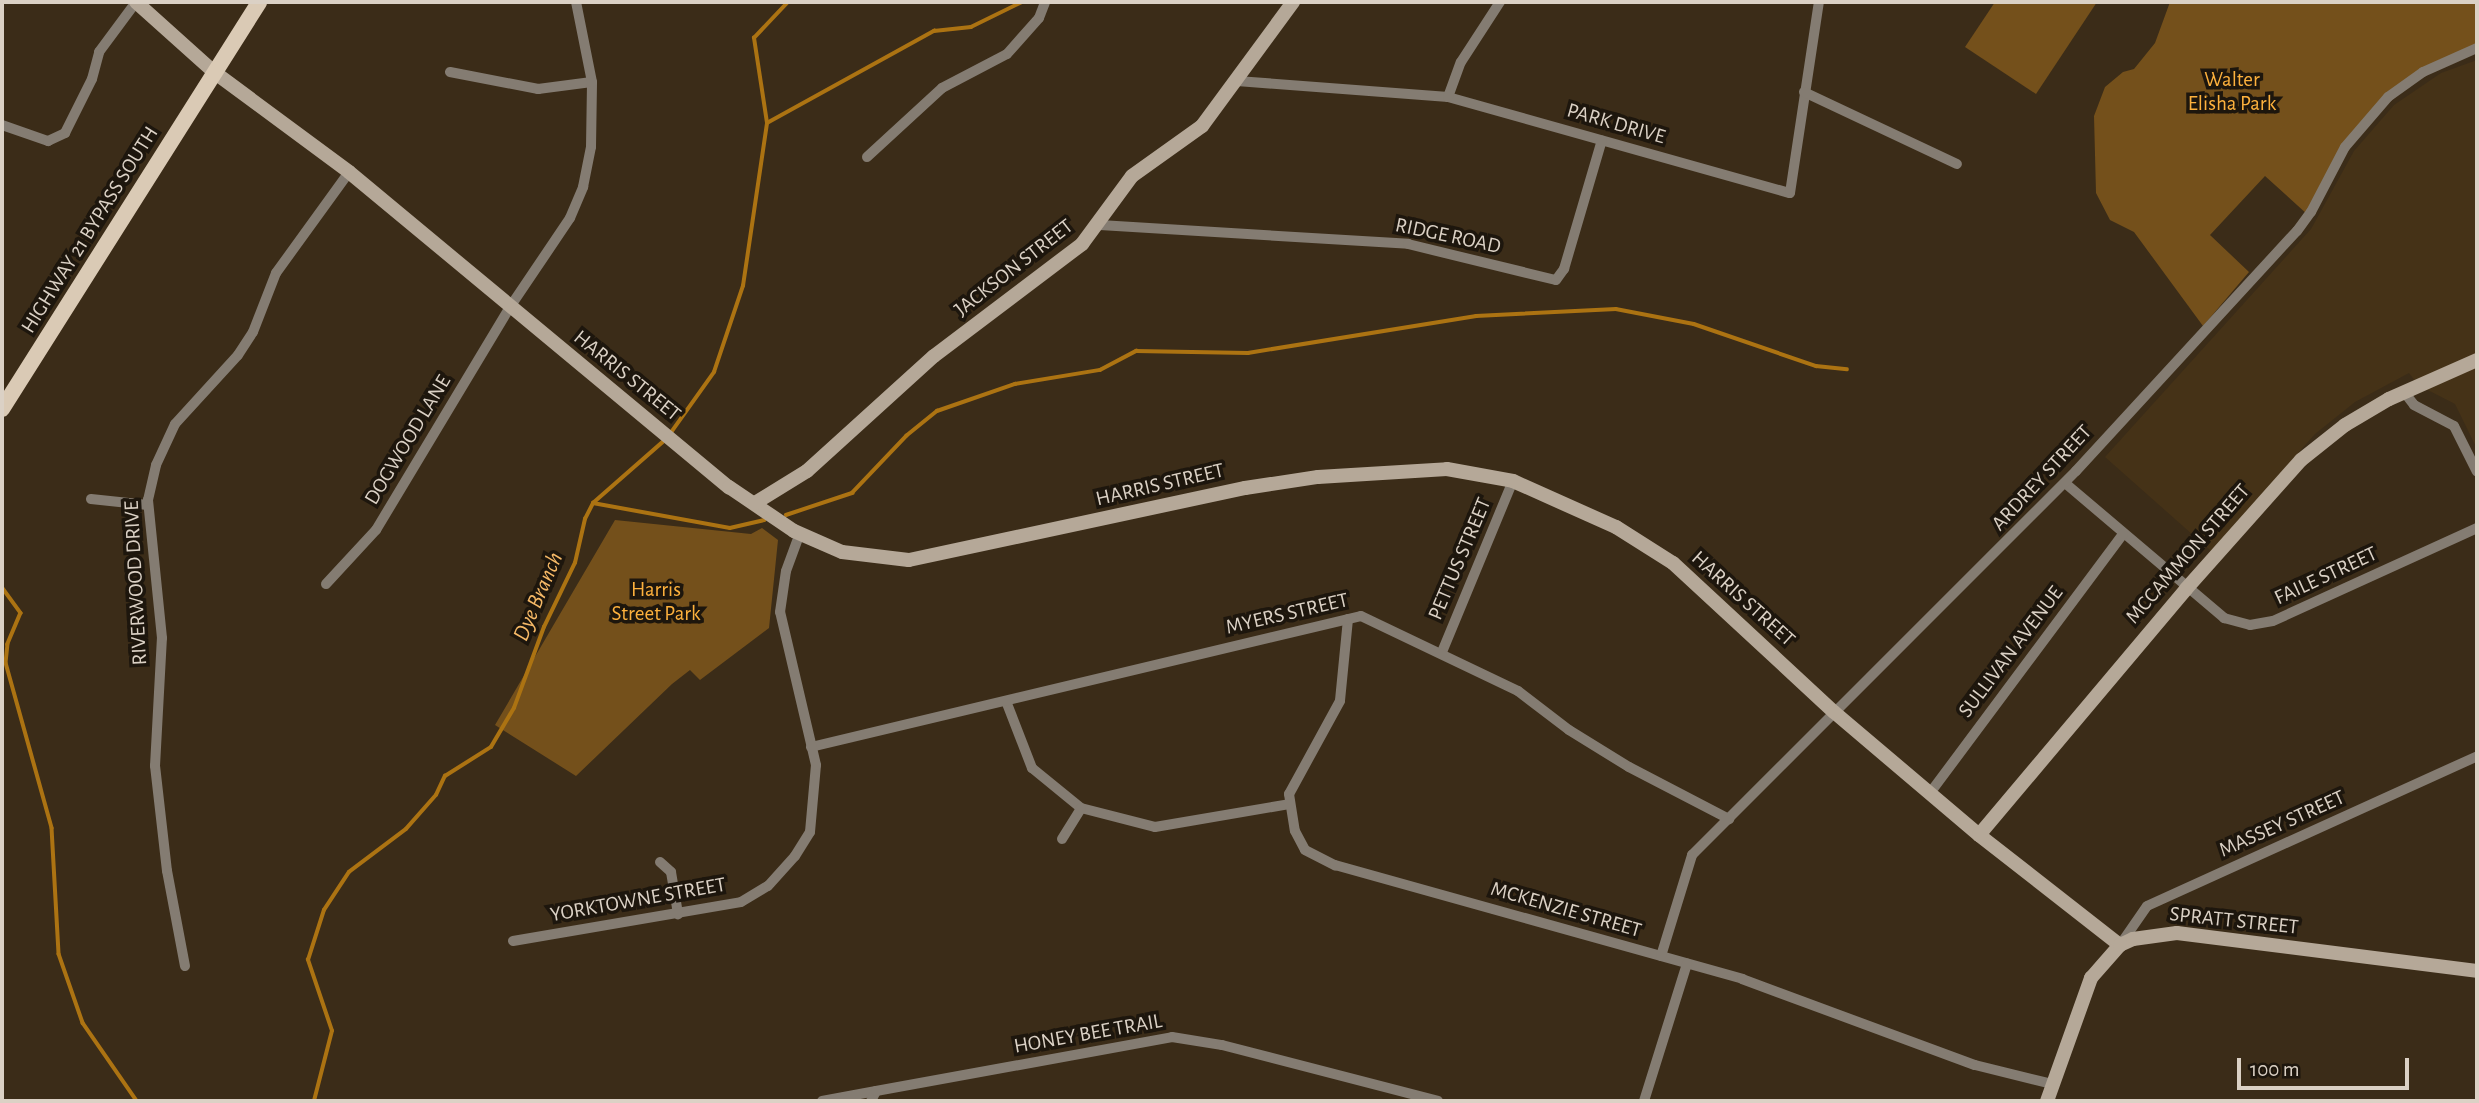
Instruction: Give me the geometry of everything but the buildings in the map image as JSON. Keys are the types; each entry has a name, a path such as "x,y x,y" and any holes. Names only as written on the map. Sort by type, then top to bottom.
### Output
{"main road":[{"name":"HIGHWAY 21 BYPASS SOUTH","path":"2,410 259,2"}],"street":[{"name":"HARRIS STREET","path":"136,2 214,72 349,172 674,442 800,533 842,552 909,560 1245,488 1318,477 1447,470 1513,481 1616,527 1673,563 1834,712 1979,835 2120,946"},
{"path":"2,125 48,141 65,133 92,79 99,52 136,2"},
{"name":"DOGWOOD LANE","path":"326,584 376,530 510,307 570,218 583,187 591,147 592,82 576,2"},
{"path":"867,157 942,88 1007,54 1040,18 1045,2"},
{"name":"JACKSON STREET","path":"755,503 807,471 916,371 1063,261 1100,225 1110,202 1132,176 1202,126 1293,2"},
{"path":"1448,97 1461,62 1500,2"},
{"name":"PARK DRIVE","path":"1237,81 1448,97 1790,193 1819,2"},
{"name":"ARDREY STREET","path":"1661,957 1692,855 2065,483 2297,231 2317,203 2345,147 2372,114 2423,72 2477,48"},
{"path":"450,72 537,89 592,82"},
{"path":"1804,92 1957,164"},
{"name":"RIDGE ROAD","path":"1100,225 1408,244 1556,279 1564,269 1602,140"},
{"name":"RIVERWOOD DRIVE","path":"185,966 167,871 155,766 162,638 148,505 156,465 175,424 238,355 253,332 276,273 349,172"},
{"name":"MCCAMMON STREET","path":"1979,835 2186,589 2301,460 2345,425 2404,392 2477,360"},
{"path":"2404,392 2414,405 2454,426 2477,472"},
{"name":"PETTUS STREET","path":"1442,652 1513,481"},
{"name":"FAILE STREET","path":"2065,483 2186,589 2224,618 2250,625 2273,621 2477,528"},
{"path":"91,499 148,505"},
{"name":"YORKTOWNE STREET","path":"513,941 741,902 768,886 795,856 810,832 816,765 780,612 786,571 800,533"},
{"name":"SULLIVAN AVENUE","path":"1930,793 2123,534"},
{"name":"MYERS STREET","path":"811,747 1361,616 1442,652 1518,691 1617,760 1729,819"},
{"path":"1006,701 1032,768 1081,808 1155,827 1289,804 1289,794 1340,701 1348,619"},
{"name":"MASSEY STREET","path":"2120,946 2137,915 2147,906 2477,756"},
{"name":"MCKENZIE STREET","path":"1289,804 1294,831 1306,850 1335,865 1742,979 1975,1065 2052,1084"},
{"path":"1062,839 1081,808"},
{"path":"660,862 671,872 678,914"},
{"name":"SPRATT STREET","path":"2047,1101 2091,978 2120,946 2152,934 2176,933 2477,971"},
{"path":"1644,1101 1687,964"},
{"name":"HONEY BEE TRAIL","path":"822,1101 873,1096 1172,1038 1222,1045 1438,1101"}],"shaded area":[{"path":"2477,60 2477,449 2455,404 2418,385 2409,373 2355,402 2315,434 2211,551 2105,457 2311,229 2354,151 2394,105 2441,73"}],"green space":[{"path":"1995,2 2097,2 2036,94 1965,47"},
{"name":"Walter Elisha Park","path":"2170,2 2477,2 2477,46 2439,60 2355,131 2308,215 2265,176 2210,235 2249,272 2203,326 2134,232 2110,220 2096,193 2094,116 2105,87 2123,72 2134,69 2155,43"},
{"name":"Harris Street Park","path":"615,520 751,534 762,528 778,540 769,628 700,680 690,670 576,776 495,725"}],"waterway":[{"name":"Dye Branch","path":"670,434 714,372 743,286 767,123 754,38 788,2"},
{"path":"767,123 934,31 971,27 1022,2"},
{"path":"786,515 852,493 906,436 937,411 1015,384 1100,370 1136,351 1248,353 1476,316 1616,309 1694,324 1816,366 1847,369"},
{"name":"Dye Branch","path":"314,1101 332,1031 308,960 324,910 349,872 406,829 436,795 445,776 491,747 514,708 544,627 575,563 585,519 593,503 665,440"},
{"path":"593,503 730,528 764,520"},
{"path":"2,587 21,613 8,644 6,663 52,828 59,954 83,1023 137,1101"}]}
